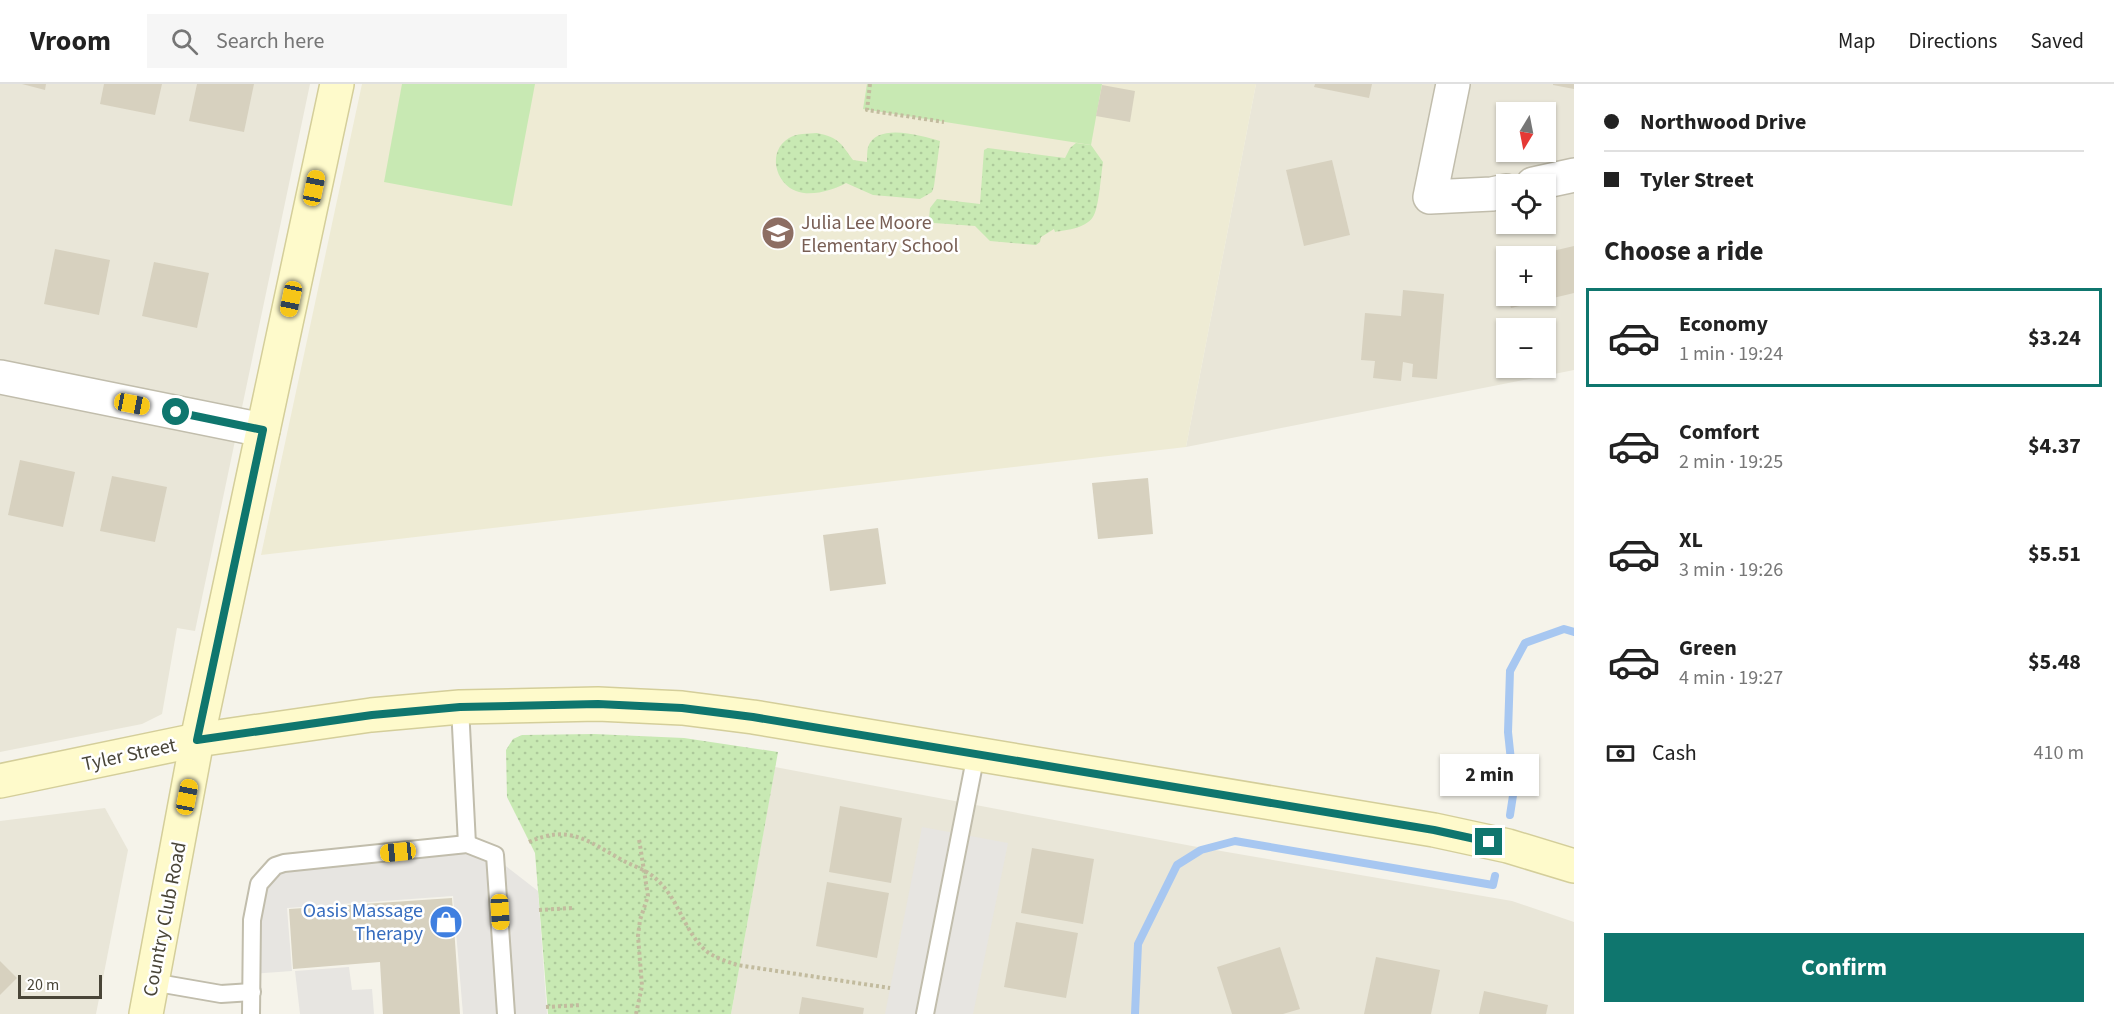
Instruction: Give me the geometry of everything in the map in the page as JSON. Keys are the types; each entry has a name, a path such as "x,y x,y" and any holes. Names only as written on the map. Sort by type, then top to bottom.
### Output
{"street":[{"name":"Country Club Road","path":"146,1014 197,740 337,84"},
{"path":"1453,84 1430,197 1496,193"},
{"path":"1556,179 1574,175"},
{"path":"0,377 263,430"},
{"name":"Tyler Street","path":"0,781 197,740 372,715 460,707 598,704 682,708 753,717 1434,830 1508,846 1574,866"}],"lane":[{"path":"460,707 467,844"},
{"path":"925,1014 976,754"},
{"path":"252,1014 252,920 260,884 275,866 284,863 467,844 495,855 506,1014"},
{"path":"152,982 221,994 252,992"}],"path":[{"path":"870,84 867,110 944,122"},
{"path":"529,842 554,833 580,837 622,860 643,868 655,878 675,902 705,951 722,960 737,965 890,988"},
{"path":"636,1014 642,986 638,936 640,920 648,896 639,839"},
{"path":"539,910 572,908"},
{"path":"546,1007 582,1005"}],"shaded area":[{"path":"0,84 310,84 195,631 177,628 162,714 142,724 0,752"},
{"name":"Julia Lee Moore Elementary School","path":"362,84 1256,84 1186,447 261,555"},
{"path":"1256,84 1574,84 1574,370 1556,374 1556,318 1496,318 1496,378 1534,378 1186,447"},
{"path":"775,767 1192,846 1512,901 1574,922 1574,1014 731,1014"},
{"path":"105,808 128,850 96,1014 0,1014 0,821"},
{"path":"922,827 1008,843 973,1014 885,1014"},
{"path":"454,842 502,863 538,891 547,1014 463,1014 453,896 287,908 292,971 249,974 247,929 278,858"},
{"path":"349,967 352,990 372,989 374,1014 300,1014 295,971"}],"green space":[{"path":"402,84 535,84 512,206 384,182"},
{"path":"867,84 1102,84 1091,145 863,109"},
{"path":"817,133 838,142 853,160 867,162 868,147 873,139 881,135 901,133 940,141 932,192 920,199 873,195 846,183 822,192 796,191 783,181 779,174 776,166 778,151 782,144 792,136"},
{"path":"1076,143 1091,145 1103,162 1096,210 1091,219 1082,226 1055,232 1054,229 1041,237 1040,242 1036,245 990,241 975,226 934,223 929,219 930,208 937,199 980,204 984,150 988,148 1065,158 1070,148"},
{"path":"594,734 684,738 778,752 731,1014 548,1014 535,853 507,797 506,750 513,739 522,735"}],"building":[{"path":"22,84 46,84 45,90"},
{"path":"104,84 162,84 155,115 100,104"},
{"path":"197,84 254,84 244,132 189,121"},
{"path":"1315,84 1372,84 1369,98 1314,87"},
{"path":"1574,84 1574,89 1553,85"},
{"path":"1102,85 1135,91 1130,122 1096,116"},
{"path":"1332,160 1350,235 1304,246 1286,170"},
{"path":"1574,246 1574,293 1556,297 1556,250"},
{"path":"55,249 110,260 99,315 44,304"},
{"path":"154,262 209,273 197,328 142,316"},
{"path":"1403,290 1444,294 1437,379 1412,377 1413,364 1403,362 1401,381 1373,378 1375,361 1361,360 1365,313 1401,316"},
{"path":"20,460 75,472 63,527 8,515"},
{"path":"112,476 167,487 155,542 100,531"},
{"path":"1148,478 1153,534 1098,539 1092,483"},
{"path":"878,528 886,584 830,591 823,535"},
{"path":"840,806 902,818 891,883 829,872"},
{"path":"1032,848 1094,859 1083,924 1021,913"},
{"path":"827,882 889,893 877,958 816,946"},
{"path":"452,898 460,1014 383,1014 380,962 293,969 289,909"},
{"path":"1016,922 1078,933 1066,998 1004,987"},
{"path":"1280,947 1300,1009 1283,1014 1232,1014 1217,967"},
{"path":"1376,957 1440,970 1431,1014 1364,1014"},
{"path":"0,961 17,978 0,995"},
{"path":"1484,991 1548,1005 1546,1014 1479,1014"},
{"path":"802,997 864,1008 863,1014 799,1014"}],"waterway":[{"path":"1510,815 1514,789 1508,732 1510,671 1525,643 1564,629 1574,632"},
{"path":"1135,1014 1138,944 1177,865 1201,850 1235,841 1493,885 1495,876"}],"place":[{"name":"Julia Lee Moore Elementary School","path":"778,233"},
{"name":"Oasis Massage Therapy","path":"446,922"}],"route":[{"path":"176,412 263,430 197,740 372,715 460,707 598,704 682,708 753,717 1434,830 1489,842"}]}
